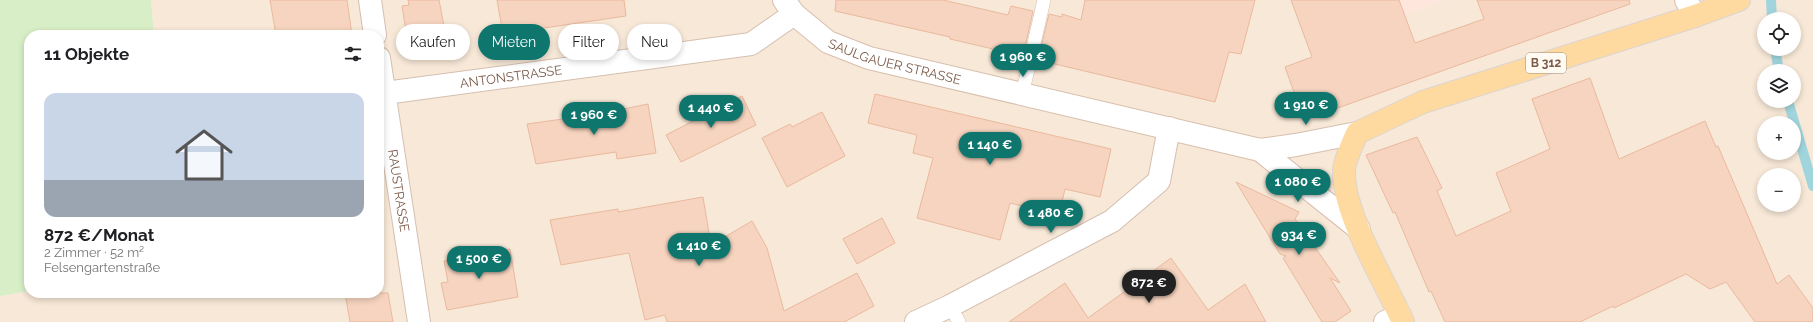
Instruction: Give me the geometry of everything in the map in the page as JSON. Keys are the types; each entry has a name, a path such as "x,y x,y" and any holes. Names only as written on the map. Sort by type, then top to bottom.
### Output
{"main road":[{"name":"B 312","path":"1357,133 1423,102 1690,8 1739,0"},
{"path":"1357,133 1344,170 1347,197 1396,320"}],"street":[{"path":"370,0 374,30"},
{"name":"SAULGAUER STRASSE","path":"789,7 828,42 869,58 1260,150"},
{"name":"ANTONSTRASSE","path":"384,93 751,44 789,7"},
{"name":"RAUSTRASSE","path":"384,93 419,322"},
{"path":"916,322 955,314 1112,221 1160,181 1169,128"},
{"path":"1260,150 1296,145 1357,133"},
{"path":"1260,150 1359,229"}],"lane":[{"path":"1022,95 1044,0"}],"shaded area":[{"path":"151,0 1370,0 1385,23 1444,0 1813,0 1813,322 0,322 0,296 24,292 24,298 384,298 384,30 154,30"},
{"path":"1370,0 1444,0 1385,23"}],"green space":[{"path":"0,0 151,0 154,30 24,30 24,292 0,296"}],"building":[{"path":"270,0 347,0 351,30 275,30"},
{"path":"408,0 439,0 444,24 405,24 402,6 409,5"},
{"path":"497,0 624,0 626,16 571,24 558,24 558,26 550,27 550,24 501,24"},
{"path":"836,0 943,0 1008,15 1011,6 1033,11 1023,56 950,39 950,37 835,11"},
{"path":"1085,0 1255,0 1241,54 1229,52 1215,102 1038,60 1049,14 1062,17 1062,14 1081,20"},
{"path":"1291,0 1399,0 1415,43 1484,19 1477,0 1629,0 1630,4 1304,120 1285,67 1312,57"},
{"path":"1590,78 1619,159 1705,121 1716,147 1718,146 1777,284 1789,275 1813,308 1813,322 1755,322 1726,282 1710,289 1686,274 1614,308 1613,306 1580,322 1445,322 1431,291 1429,292 1395,212 1393,213 1366,155 1417,137 1442,188 1437,191 1456,236 1511,211 1496,173 1550,149 1532,99"},
{"path":"875,94 1111,149 1100,197 1065,189 1059,215 1010,203 1000,240 917,218 933,158 913,153 917,135 868,123"},
{"path":"742,96 756,125 681,162 666,135"},
{"path":"648,104 656,153 617,159 616,152 536,164 527,124 599,114"},
{"path":"822,112 845,156 787,187 762,138 790,124 792,127"},
{"path":"1236,182 1299,212 1295,219 1340,283 1330,278 1351,311 1335,322 1322,322 1283,258 1286,256 1280,254"},
{"path":"703,197 711,245 752,221 767,248 784,311 857,273 874,306 844,322 667,322 665,315 645,320 629,253 561,265 550,220 618,209 618,212"},
{"path":"882,218 895,243 857,264 843,239"},
{"path":"510,249 518,297 447,310 441,283 448,282 444,261"},
{"path":"1171,258 1208,310 1245,284 1266,322 1009,322 1065,283 1088,318"},
{"path":"384,293 388,293 393,322 350,322 346,298 384,298"}],"waterway":[{"path":"1771,0 1772,12"},
{"path":"1776,56 1778,64"},
{"path":"1790,108 1813,186"}]}
